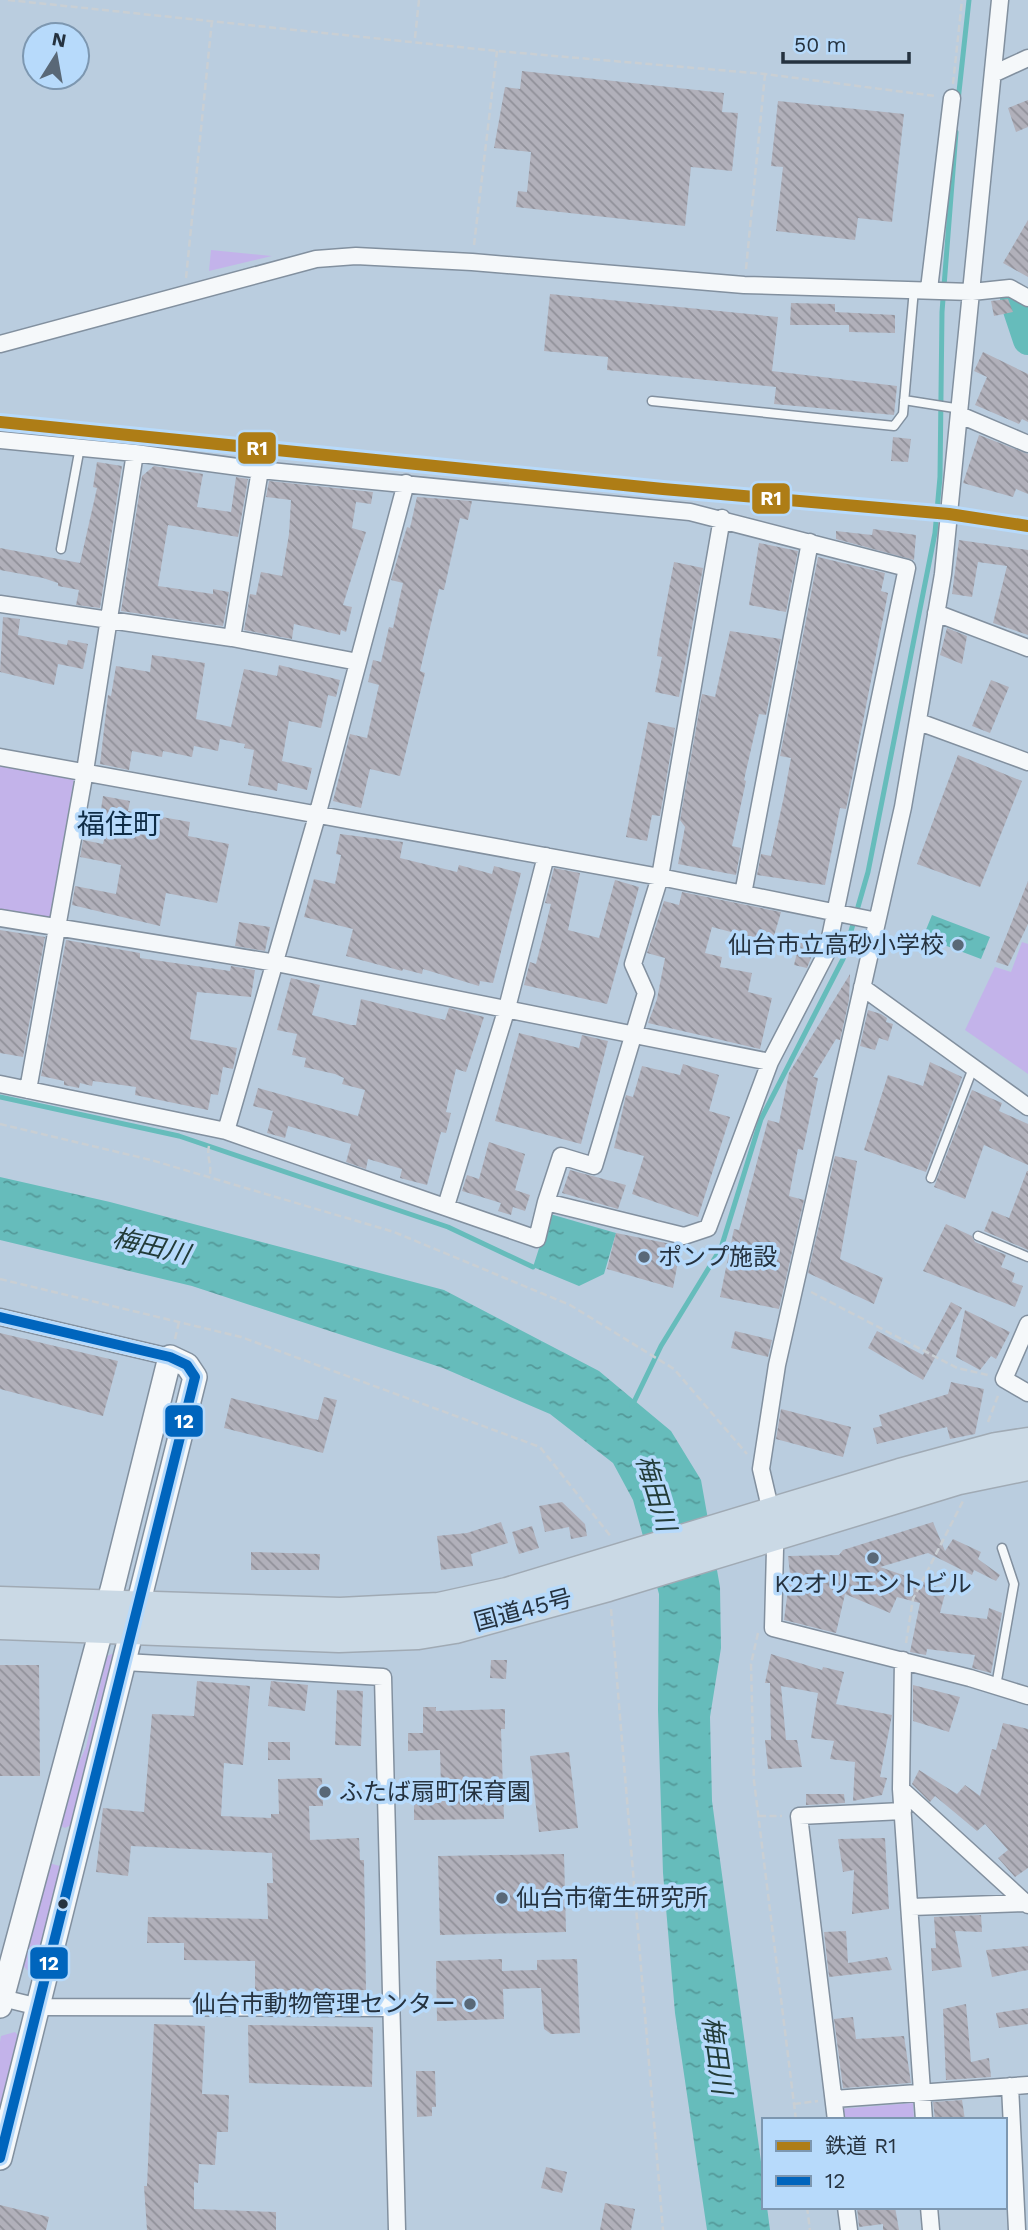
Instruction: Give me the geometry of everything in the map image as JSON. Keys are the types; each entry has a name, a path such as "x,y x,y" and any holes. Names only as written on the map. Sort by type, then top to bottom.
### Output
{"highway":[{"name":"国道45号","path":"0,1602 104,1616 134,1617 439,1608 620,1569 762,1526 996,1448 1028,1444"},
{"name":"国道45号","path":"762,1526 1028,1465"},
{"name":"国道45号","path":"0,1624 104,1616"}],"street":[{"path":"1000,0 960,412 936,614 919,722 872,920 862,987 777,1365 761,1469 762,1526 775,1549 773,1628 904,1660 1028,1696"},
{"path":"993,74 1028,58"},
{"path":"925,289 951,98"},
{"path":"0,344 316,260 356,256 472,262 744,285 972,292 1010,288 1028,298"},
{"path":"960,412 1028,444"},
{"path":"0,440 135,453 260,470 690,512 722,518 907,568 840,913 827,952 770,1062 708,1228 692,1236 684,1236 547,1202"},
{"path":"28,1090 85,771 135,453"},
{"path":"232,638 260,470"},
{"path":"219,1135 276,963 406,483"},
{"path":"0,1084 219,1135 446,1206 537,1239 561,1156 594,1166 636,1034 646,993 633,964 660,877 722,518"},
{"path":"743,894 810,541"},
{"path":"0,604 232,638 358,662"},
{"path":"936,614 1028,648"},
{"path":"919,722 1028,762"},
{"path":"0,757 660,877 872,920"},
{"path":"446,1206 507,1007 545,856"},
{"path":"0,918 276,963 507,1007 770,1062"},
{"path":"862,987 1028,1107"},
{"path":"0,1317 172,1349 195,1377 0,2158"},
{"path":"1028,1324 1004,1379 1028,1393"},
{"path":"172,1349 1,2002 39,2007 392,2008"},
{"path":"904,1660 901,1789 924,2118"},
{"path":"125,1662 383,1677 397,2230"},
{"path":"901,1789 1027,1904"},
{"path":"836,2118 799,1816 903,1811"},
{"path":"911,1907 1027,1904"},
{"path":"834,2099 1028,2085"},
{"path":"1010,2087 1017,2230"},
{"path":"846,2209 849,2230"},
{"path":"929,2209 931,2230"}],"lane":[{"path":"652,401 894,426 903,414 925,289"},
{"path":"904,400 960,412"},
{"path":"61,549 80,447"},
{"path":"931,1178 973,1068"},
{"path":"978,1236 1028,1257"},
{"path":"996,1686 1014,1584 1002,1548"}],"path":[{"path":"8,0 415,40 497,51 765,74 951,98 961,0"},
{"path":"415,40 419,0"},
{"path":"185,295 212,20"},
{"path":"472,262 497,51"},
{"path":"744,285 765,74"},
{"path":"0,1124 209,1178 394,1232 570,1305 674,1369 761,1469"},
{"path":"209,1178 212,1168 207,1155 219,1135"},
{"path":"0,1279 241,1337 540,1447 620,1569 663,2230"},
{"path":"796,1285 957,1368 1004,1379 988,1422"},
{"path":"172,1349 178,1322"},
{"path":"904,1660 913,1599 966,1495"},
{"path":"773,1628 763,1624 756,1636 751,1664 754,1781 796,2118"},
{"path":"759,1816 799,1816"},
{"path":"794,2104 834,2099"},
{"path":"807,2209 810,2230"}],"shaded area":[{"path":"211,250 272,256 209,271"},
{"path":"0,766 74,779 49,921 0,913"},
{"path":"1022,942 1028,944 1028,1074 965,1030 995,967 1011,972"},
{"path":"107,1656 117,1656 75,1823 65,1828 59,1825 60,1804 86,1747"},
{"path":"49,1863 63,1867 36,1969 28,1971 21,1963"},
{"path":"15,2032 20,2038 0,2117 1,2036"},
{"path":"913,2103 914,2118 841,2118 839,2109"}],"water":[{"path":"932,915 990,937 981,959 923,937"},
{"name":"梅田川","path":"0,1177 110,1202 444,1290 599,1371 671,1431 701,1480 720,1587 721,1648 710,1717 712,1801 762,2169 762,2209 767,2209 770,2230 707,2230 675,2013 663,1873 658,1710 659,1594 633,1500 613,1463 550,1414 443,1368 192,1286 0,1240"},
{"path":"550,1214 616,1233 604,1274 579,1286 533,1267"}],"building":[{"path":"522,71 724,93 722,112 738,113 732,171 691,167 685,226 516,207 518,191 527,192 531,152 494,148 505,87 520,89"},
{"path":"1028,100 1028,127 1016,132 1008,108"},
{"path":"778,101 904,114 892,222 858,218 855,240 776,231 783,167 771,166"},
{"path":"1028,220 1028,277 1003,263"},
{"path":"550,294 778,317 772,371 897,386 894,415 774,404 776,387 607,370 608,357 544,351"},
{"path":"1008,299 1013,312 994,316 991,301"},
{"path":"791,303 835,304 835,312 895,315 895,333 849,332 849,325 790,325"},
{"path":"983,352 1028,374 1028,422 1022,419 1019,424 975,405 987,377 974,371"},
{"path":"979,435 1028,454 1028,494 1016,489 1013,497 963,483"},
{"path":"893,437 911,439 908,462 891,461"},
{"path":"97,462 122,466 100,608 76,605 79,590 58,586 58,583 43,578 0,570 0,548 80,563 97,488 93,487"},
{"path":"154,466 203,474 197,507 231,512 236,477 248,479 238,537 168,525 158,586 213,594 213,589 229,592 223,626 121,611 142,476"},
{"path":"269,481 373,492 371,504 356,502 352,528 366,532 343,605 352,607 346,632 341,630 340,635 294,624 292,639 244,630 250,594 256,595 261,572 282,576 291,500 266,497"},
{"path":"417,497 472,501 468,520 460,518 444,590 439,589 420,671 425,673 400,776 370,769 361,808 333,801 350,734 367,738 379,685 368,682 373,660 381,662 389,627 393,628 403,583 391,580 407,527 410,528"},
{"path":"873,529 916,535 914,560 836,539 836,531 872,535"},
{"path":"959,540 1028,550 1028,635 993,623 1007,566 978,562 972,597 952,594"},
{"path":"759,543 798,551 786,612 749,605"},
{"path":"818,557 885,573 881,591 888,593 846,809 840,808 825,885 757,875 761,854 771,856 784,796 791,758 780,756"},
{"path":"674,562 703,568 679,697 655,692 662,657 657,656 659,642"},
{"path":"3,617 20,619 18,635 67,645 68,640 88,644 83,669 58,664 54,685 0,672"},
{"path":"947,628 967,636 962,664 940,655"},
{"path":"730,631 781,639 766,715 759,714 744,780 746,781 732,846 741,848 736,875 678,864 685,827 680,820 702,694 715,697"},
{"path":"152,655 205,663 196,719 231,727 244,669 277,676 279,665 340,680 336,697 328,695 321,728 289,721 282,761 312,768 307,790 278,783 277,791 248,785 254,750 244,748 245,744 220,739 218,751 194,746 192,757 163,751 162,757 132,751 129,770 100,764 108,695 111,696 116,666 150,672"},
{"path":"991,680 1009,687 990,733 972,726"},
{"path":"648,722 675,728 660,816 652,815 647,841 626,837"},
{"path":"958,755 1022,781 980,887 917,864"},
{"path":"103,796 130,801 128,811 190,822 188,836 229,844 217,903 166,893 160,926 72,905 75,886 116,894 121,865 80,857 83,840 103,844 109,818 100,816"},
{"path":"340,834 403,842 400,858 457,872 459,865 492,874 494,866 521,873 493,983 480,981 479,986 423,969 422,974 403,969 402,971 346,956 353,929 304,917 314,879 335,884 341,855 336,854"},
{"path":"554,868 580,873 568,930 599,938 615,880 639,887 607,1004 524,985 530,962 536,964 551,904 545,903"},
{"path":"1028,881 1028,924 1008,966 996,962"},
{"path":"682,892 781,912 772,943 712,927 705,953 722,957 720,967 752,973 748,992 772,998 760,1049 648,1023 657,999 665,958 647,953 664,901 679,905"},
{"path":"239,922 270,927 265,951 235,946"},
{"path":"0,930 45,937 23,1057 0,1053"},
{"path":"66,940 140,953 140,958 230,971 231,966 255,970 251,997 197,992 190,1039 237,1048 233,1069 223,1067 218,1095 211,1094 208,1110 135,1095 136,1087 93,1081 92,1086 80,1083 79,1088 64,1085 64,1081 41,1076"},
{"path":"800,941 816,945 807,968 794,965"},
{"path":"850,974 849,1000 840,1040 836,1039 813,1077 818,1078 803,1150 798,1149 789,1196 804,1200 779,1309 720,1297 734,1229 739,1230 768,1120 779,1123 789,1073"},
{"path":"291,978 320,985 312,1015 351,1025 356,1025 361,999 445,1020 449,1008 484,1017 466,1072 456,1069 446,1112 451,1113 446,1133 441,1132 427,1185 400,1178 402,1169 368,1159 366,1169 346,1162 351,1144 288,1126 285,1138 267,1133 273,1111 253,1106 258,1088 358,1116 365,1090 342,1084 344,1078 335,1074 304,1067 306,1058 292,1055 297,1034 277,1030"},
{"path":"868,1010 881,1014 887,1018 886,1022 893,1024 888,1041 879,1038 875,1050 860,1046"},
{"path":"519,1033 579,1048 582,1035 608,1041 581,1144 495,1121"},
{"path":"930,1062 962,1077 926,1172 864,1150 888,1075 923,1086"},
{"path":"683,1064 719,1075 709,1111 730,1117 698,1217 632,1194 644,1156 614,1148 626,1095 633,1097 642,1066 680,1075"},
{"path":"972,1090 1002,1103 999,1111 1028,1124 1028,1165 984,1145 965,1199 934,1187"},
{"path":"489,1142 525,1154 515,1190 530,1195 525,1211 513,1207 511,1215 498,1211 501,1203 462,1191 467,1175 479,1179"},
{"path":"835,1156 857,1161 840,1259 883,1278 874,1304 808,1273"},
{"path":"570,1170 626,1185 618,1209 562,1193"},
{"path":"1027,1171 1028,1250 984,1231 992,1211 1009,1218"},
{"path":"946,1224 972,1236 975,1242 1006,1255 1001,1267 1015,1273 1012,1282 1023,1286 1015,1307 923,1271"},
{"name":"ポンプ施設","path":"616,1233 681,1246 673,1288 607,1269"},
{"path":"951,1302 962,1308 923,1380 868,1348 877,1331 923,1355"},
{"path":"965,1310 1010,1332 996,1359 991,1356 980,1370 956,1357"},
{"path":"735,1331 772,1340 768,1357 731,1348"},
{"path":"0,1333 118,1361 103,1416 0,1389"},
{"path":"951,1382 984,1389 975,1434 950,1439 947,1427 877,1444 873,1428 882,1426 879,1415 948,1394"},
{"path":"324,1397 337,1400 323,1453 224,1428 231,1398 318,1420"},
{"path":"781,1409 851,1427 843,1457 776,1439"},
{"path":"562,1502 585,1524 587,1536 571,1539 569,1527 545,1532 539,1506"},
{"path":"501,1522 508,1543 471,1554 473,1566 441,1570 437,1536 467,1533"},
{"path":"933,1522 945,1551 953,1539 981,1552 978,1559 1000,1575 996,1581 974,1570 972,1575 928,1553 880,1567 946,1590 940,1613 987,1619 989,1608 1002,1613 991,1673 972,1668 975,1655 927,1649 926,1655 910,1652 920,1603 897,1597 890,1613 845,1594 836,1633 784,1620 790,1574 788,1556 839,1555 843,1550"},
{"path":"532,1526 539,1548 519,1554 512,1532"},
{"path":"251,1552 320,1554 319,1570 251,1570"},
{"path":"771,1654 822,1670 823,1667 844,1672 836,1704 892,1715 880,1777 887,1778 882,1795 853,1801 855,1762 830,1759 834,1741 811,1738 818,1693 781,1686 786,1740 797,1740 802,1767 768,1769 765,1740 771,1740 770,1683 765,1683"},
{"path":"491,1660 507,1660 506,1679 490,1678"},
{"path":"0,1665 39,1665 40,1776 0,1776"},
{"path":"197,1681 250,1686 243,1765 224,1763 221,1816 271,1818 271,1814 279,1814 278,1779 322,1778 323,1806 309,1806 310,1840 359,1838 360,1860 364,1860 366,1990 255,1991 255,1961 184,1960 184,1943 147,1943 148,1917 268,1919 267,1883 273,1883 272,1853 131,1846 128,1876 96,1872 103,1808 144,1812 152,1714 194,1716"},
{"path":"271,1681 308,1685 305,1711 268,1706"},
{"path":"913,1685 960,1697 949,1732 913,1721"},
{"path":"337,1690 363,1691 361,1746 335,1745"},
{"path":"423,1707 436,1707 436,1711 505,1709 505,1729 501,1729 504,1819 414,1820 414,1789 441,1789 440,1750 408,1751 408,1733 423,1733"},
{"path":"1003,1723 1028,1729 1028,1868 1015,1877 998,1858 1008,1850 985,1824 977,1831 935,1796 930,1802 912,1784 919,1770 957,1794 965,1785 980,1796 992,1749 996,1750"},
{"path":"268,1742 290,1742 290,1760 268,1760"},
{"path":"569,1752 578,1828 539,1832 530,1756"},
{"path":"806,1794 844,1794 845,1803 806,1805"},
{"path":"885,1838 889,1909 852,1914 854,1870 843,1872 838,1839"},
{"name":"仙台市衛生研究所","path":"564,1854 566,1932 440,1935 438,1856"},
{"path":"981,1915 982,1932 955,1931 962,1967 932,1971 931,1948 936,1948 934,1917"},
{"path":"846,1931 848,1963 887,1957 892,1970 829,1977 824,1932"},
{"path":"1028,1946 1028,1970 992,1977 986,1950"},
{"name":"仙台市動物管理センター","path":"502,1959 502,1971 537,1970 537,1960 577,1959 580,2033 551,2034 544,2029 541,1988 503,1989 504,2019 437,2021 436,1961"},
{"path":"966,2004 971,2062 989,2058 991,2077 946,2080 943,2009"},
{"path":"1028,2008 1028,2024 999,2028 996,2013"},
{"path":"853,2017 856,2039 904,2036 911,2083 843,2088 834,2019"},
{"path":"154,2024 205,2026 202,2094 229,2095 228,2132 217,2132 215,2165 199,2164 198,2183 194,2182 194,2209 276,2212 276,2230 147,2230 144,2186 147,2186"},
{"path":"248,2025 373,2027 372,2087 249,2083"},
{"path":"416,2071 435,2071 436,2107 432,2107 432,2116 417,2117"},
{"path":"962,2100 965,2118 935,2118 933,2102"},
{"path":"546,2167 567,2172 562,2193 541,2188"},
{"path":"605,2203 635,2209 631,2230 600,2230"},
{"path":"0,2205 49,2217 46,2230 0,2230"},
{"path":"857,2209 895,2209 899,2230 883,2230 883,2224 859,2227"}],"waterway":[{"path":"958,101 969,0"},
{"path":"632,1406 661,1346 721,1248 761,1119 843,959 868,872 935,533 940,477 942,312 956,132"},
{"path":"1015,301 1028,340"},
{"path":"0,1097 179,1136 448,1227 533,1267"}],"rail line":[{"name":"R1","path":"0,422 663,489 949,514 1028,526"}],"transit line":[{"name":"12","path":"0,1317 170,1357 187,1365 195,1377 0,2158"}],"place":[{"name":"仙台市立高砂小学校","path":"958,945"},
{"name":"ポンプ施設","path":"644,1257"},
{"name":"K2オリエントビル","path":"873,1558"},
{"name":"ふたば扇町保育園","path":"325,1792"},
{"name":"仙台市衛生研究所","path":"502,1898"},
{"name":"仙台市動物管理センター","path":"470,2004"}],"district":[{"name":"福住町","path":"119,824"}]}
